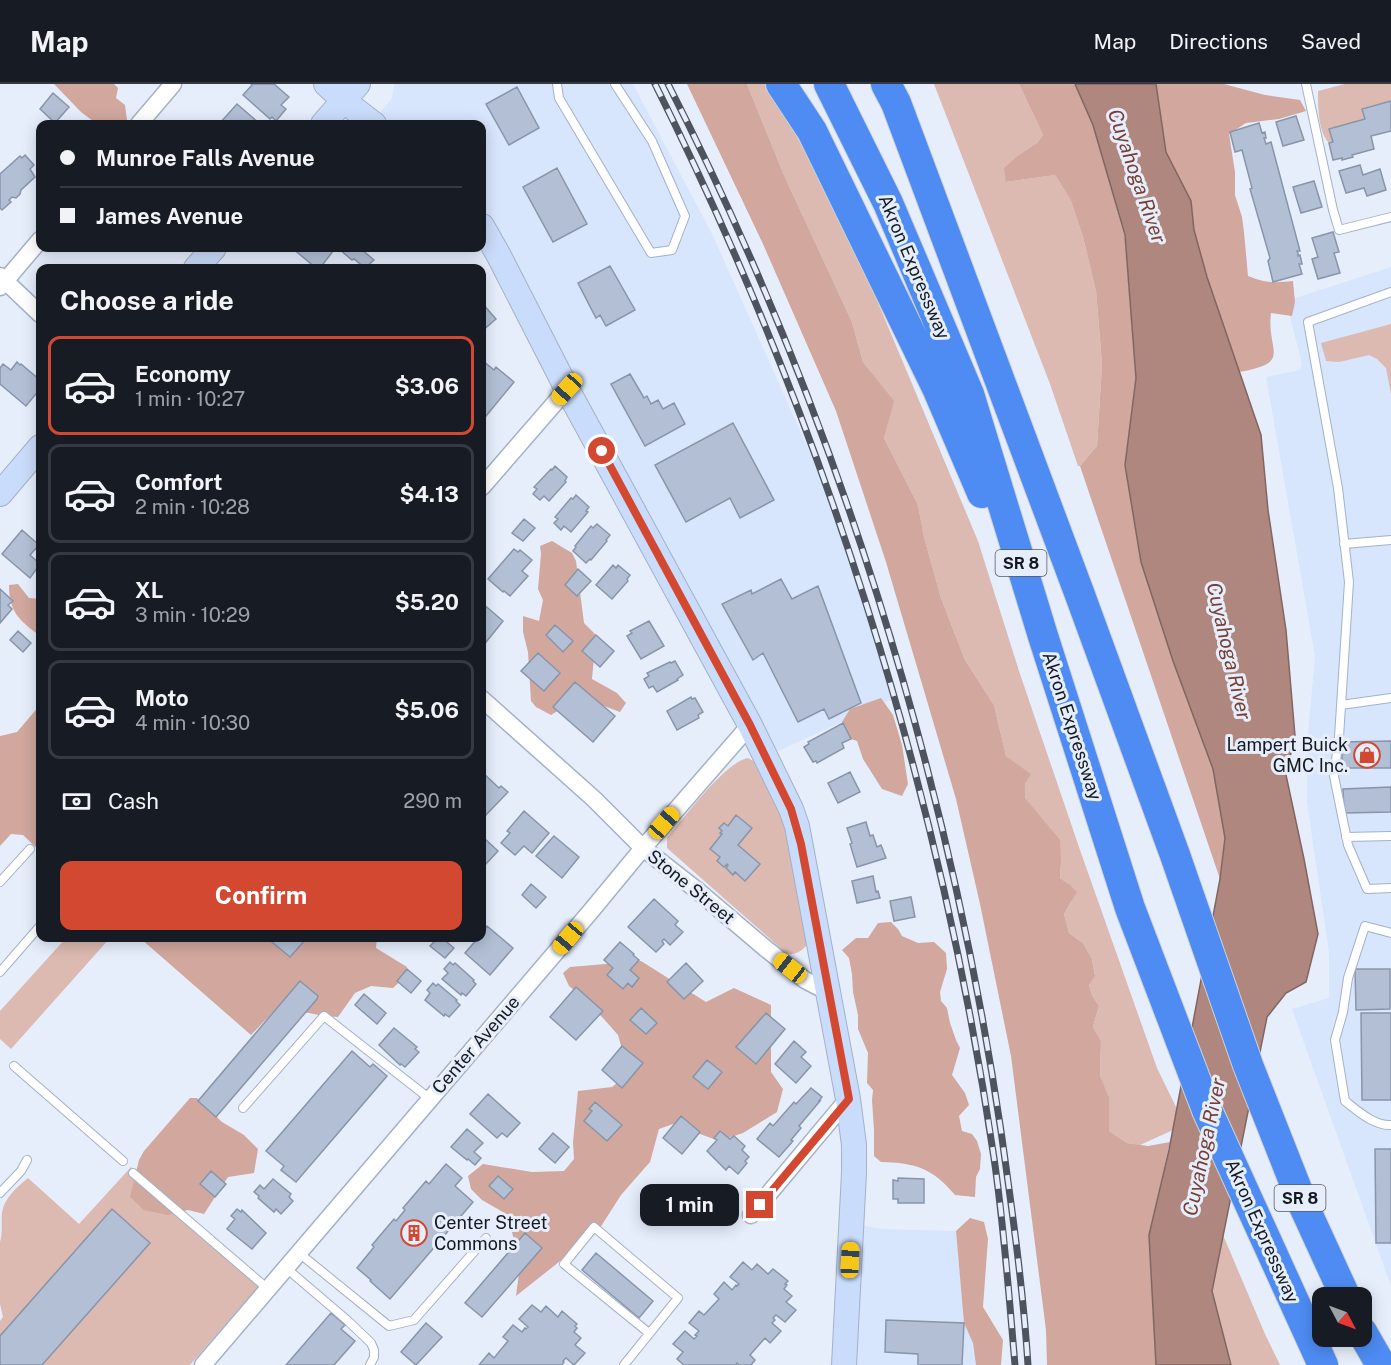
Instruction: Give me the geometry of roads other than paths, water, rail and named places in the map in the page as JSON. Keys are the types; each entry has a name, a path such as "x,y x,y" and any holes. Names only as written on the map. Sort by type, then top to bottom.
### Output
{"highway":[{"path":"781,84 812,131 938,390 1043,636"},
{"name":"Akron Expressway","path":"829,84 888,203 969,393 1043,636 1130,908 1207,1110 1323,1365"},
{"name":"Akron Expressway","path":"886,84 896,103 1080,595 1260,1095 1302,1202 1341,1287"},
{"path":"907,84 987,346"},
{"path":"1240,1181 1306,1365"},
{"path":"1371,1347 1381,1365"}],"street":[{"path":"142,120 173,84"},
{"path":"326,84 351,93 371,120"},
{"path":"327,120 351,93"},
{"path":"486,233 567,389 750,725 797,826 849,1099 854,1144 844,1365"},
{"path":"36,244 2,281 36,311"},
{"path":"200,264 210,252"},
{"path":"486,482 567,389"},
{"path":"0,494 36,452"},
{"name":"Stone Street","path":"486,703 594,799 643,848 805,980 828,992"},
{"name":"Center Avenue","path":"208,1363 268,1289 750,725"},
{"path":"751,1215 849,1099"}],"lane":[{"path":"557,84 560,98 651,253 672,250 685,216 652,141 615,84"},
{"path":"1306,84 1330,199 1339,230 1391,217"},
{"path":"1391,292 1308,322 1338,488 1349,582 1339,737 1334,776 1348,845 1367,889 1391,888"},
{"path":"1344,544 1391,540"},
{"path":"1341,705 1391,698"},
{"path":"1346,837 1391,836"},
{"path":"0,882 30,849"},
{"path":"1391,933 1365,926 1348,978 1343,1012 1335,1040 1345,1101 1367,1117 1387,1126 1391,1125"},
{"path":"0,972 36,931"},
{"path":"243,1108 324,1016 430,1099"},
{"path":"14,1066 123,1161"},
{"path":"0,1193 21,1171 27,1160"},
{"path":"133,1173 268,1289"},
{"path":"624,1365 649,1334 678,1298 594,1227 564,1264 649,1334"},
{"path":"299,1253 389,1326 414,1320 486,1238"},
{"path":"286,1268 371,1343 374,1357 370,1365"}],"water":[{"name":"Cuyahoga River","path":"1075,84 1156,84 1166,152 1191,201 1194,230 1207,277 1261,435 1268,510 1286,630 1295,736 1286,775 1318,934 1306,982 1286,993 1267,1017 1212,1291 1231,1365 1156,1365 1149,1235 1169,1150 1220,879 1225,838 1213,769 1173,661 1141,562 1125,465 1136,378 1125,235 1093,125"}],"railway":[{"path":"655,84 716,212 772,342 822,474 867,608 907,743 942,880 971,1018 998,1184 1015,1365"},
{"path":"668,84 728,208 783,334 833,463 877,594 916,726 950,860 978,995 1009,1190 1028,1365"}],"place":[{"name":"Lampert Buick GMC Inc.","path":"1367,755"},
{"name":"Center Street Commons","path":"414,1233"}]}
